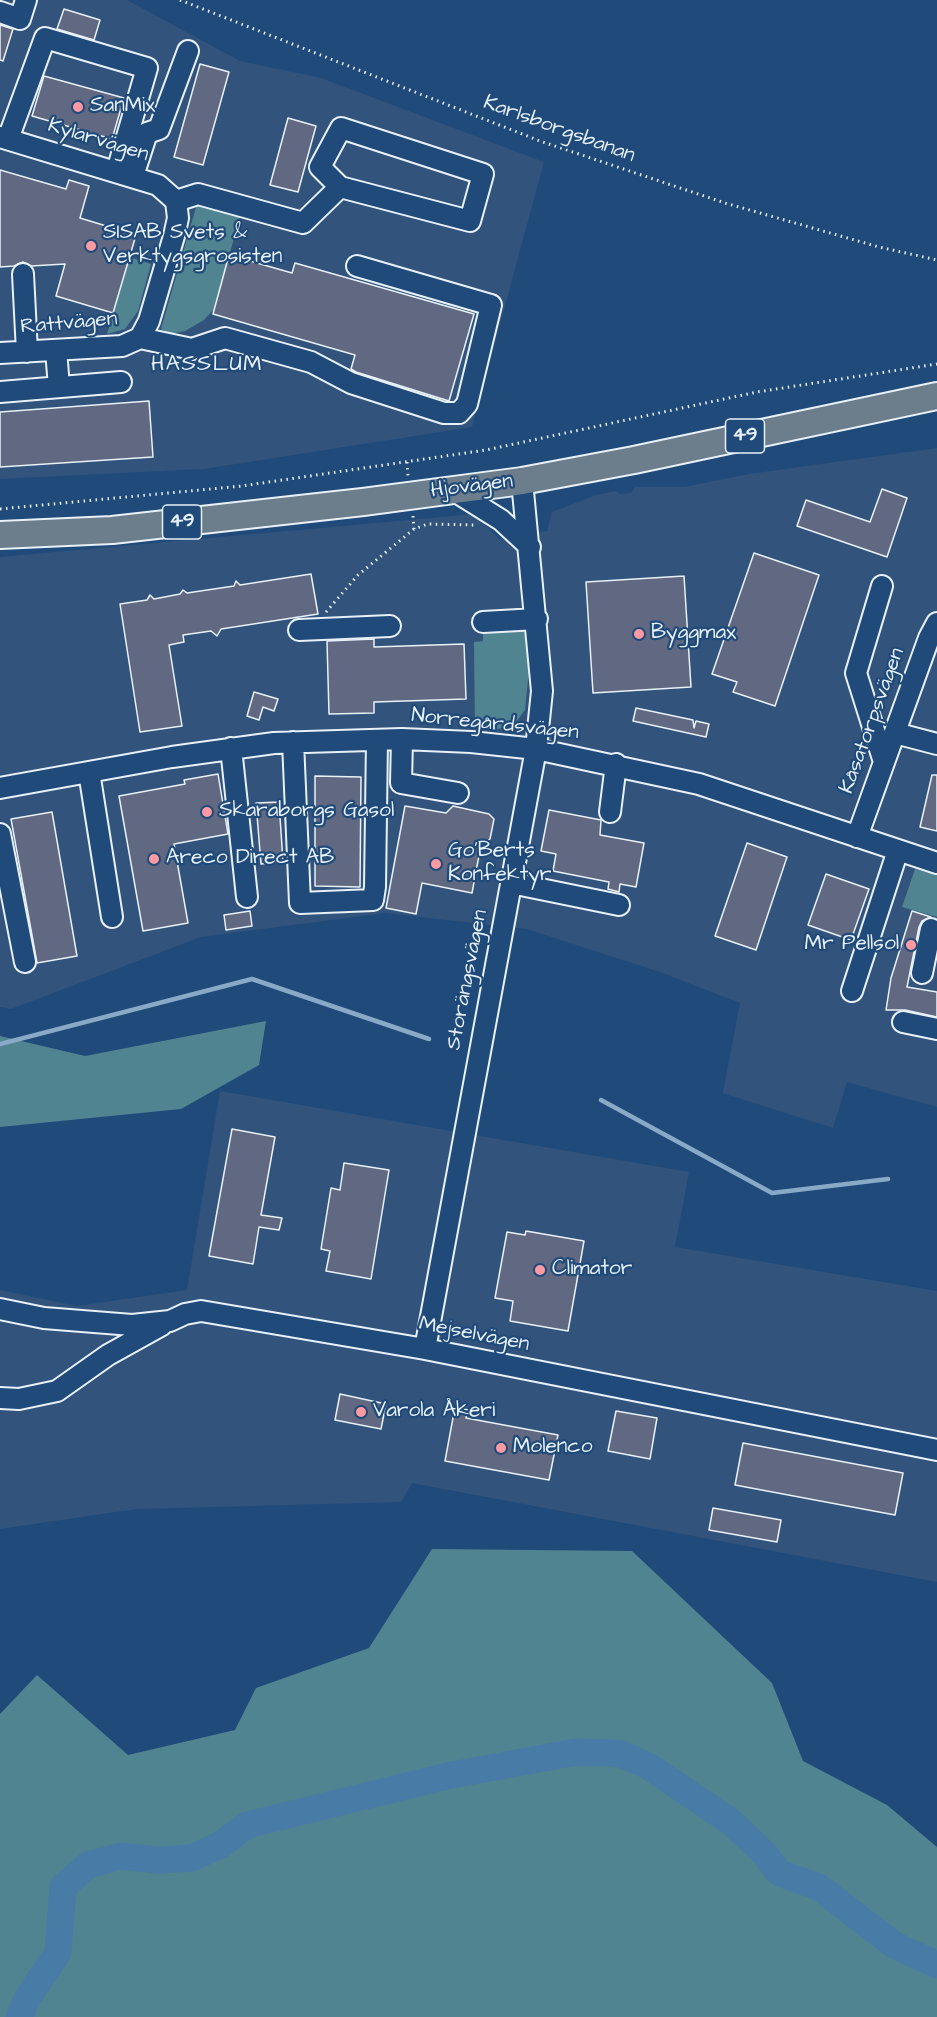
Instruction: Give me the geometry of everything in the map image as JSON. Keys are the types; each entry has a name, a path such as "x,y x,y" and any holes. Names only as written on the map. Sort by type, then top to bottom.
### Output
{"main road":[{"name":"Hjovägen","path":"0,535 112,530 522,481 634,460 937,396"}],"street":[{"path":"0,12 20,19 26,0"},
{"path":"4,138 45,38 147,68 125,173"},
{"path":"125,173 147,133 159,129 188,51"},
{"path":"341,128 483,174 470,221 340,187 320,166 341,128"},
{"name":"Kylarvägen","path":"4,138 125,173 158,185 176,201"},
{"path":"176,201 198,194 303,223 340,187"},
{"name":"Rattvägen","path":"0,353 122,346 140,338 149,321 174,236 178,218 176,201"},
{"path":"140,338 192,349 225,338 311,362 351,383 444,413 459,413 467,404 491,305 357,266"},
{"path":"23,274 27,352"},
{"path":"56,350 59,387"},
{"path":"0,392 121,382"},
{"name":"Storängsvägen","path":"425,1349 536,749 542,691 537,619 522,481"},
{"path":"453,490 501,520 530,547"},
{"path":"882,586 856,673 884,762"},
{"path":"483,622 537,619"},
{"name":"Kåsatorpsvägen","path":"856,837 895,733 930,657 937,623"},
{"path":"307,629 390,626"},
{"path":"895,733 937,744"},
{"path":"402,739 401,783 458,793"},
{"name":"Norregårdsvägen","path":"0,788 231,748 293,742 402,739 536,749 616,764 699,784 937,863"},
{"path":"293,742 300,903 373,900 377,740"},
{"path":"231,748 247,897"},
{"path":"610,812 616,764"},
{"path":"89,772 112,917"},
{"path":"0,834 25,962"},
{"path":"852,991 898,850"},
{"path":"511,883 619,905"},
{"path":"922,973 931,929"},
{"path":"903,1022 937,1029"},
{"name":"Mejselvägen","path":"0,1309 44,1317 132,1325 170,1321 185,1314 201,1311 425,1349 937,1450"},
{"path":"0,1398 19,1399 57,1391 108,1355 170,1321"}],"path":[{"name":"Karlsborgsbanan","path":"180,0 540,141 725,203 879,248 937,260"},
{"path":"0,509 242,486 486,450 757,392 937,364"},
{"path":"307,629 358,575 414,529 428,524 475,526 486,521"}],"shaded area":[{"path":"0,0 127,0 240,61 321,78 544,162 472,427 204,469 0,479"},
{"path":"937,448 937,1107 847,1082 833,1128 723,1093 740,1003 663,973 527,929 385,913 201,937 11,1009 0,1007 0,557 474,514 499,539 547,531 552,512 596,495 616,491 620,494 631,493 635,487 684,487 749,474"},
{"path":"220,1091 689,1172 675,1247 937,1291 937,1582 412,1483 401,1502 136,1509 0,1529 0,1290 77,1306 187,1290"}],"green space":[{"path":"197,204 240,217 214,309 204,320 185,331 170,334 161,329"},
{"path":"129,257 151,264 138,311 125,329 107,334"},
{"path":"524,626 529,670 525,710 513,726 497,729 475,728 474,642 483,641 483,627"},
{"path":"915,869 937,875 937,917 902,907"},
{"path":"266,1021 259,1065 181,1109 0,1127 0,1036 85,1056"},
{"path":"432,1549 632,1551 772,1683 803,1761 887,1805 937,1847 937,2017 0,2017 0,1714 37,1675 128,1755 235,1730 256,1688 369,1648"}],"building":[{"path":"64,9 100,20 94,40 57,29"},
{"path":"0,25 13,29 3,61 0,60"},
{"path":"200,64 229,72 203,165 174,157"},
{"name":"SanMix","path":"44,76 124,98 112,139 32,116"},
{"path":"288,118 316,126 298,192 270,185"},
{"path":"0,170 66,189 69,180 89,186 80,218 136,235 113,313 56,296 65,264 31,266 23,262 14,266 0,267"},
{"path":"229,255 292,273 295,263 474,314 449,401 356,372 351,369 355,355 213,314"},
{"path":"149,401 153,457 0,467 0,412"},
{"path":"882,489 907,498 887,557 797,526 806,500 870,522"},
{"path":"754,553 819,575 775,706 733,692 737,682 712,674"},
{"path":"311,574 318,614 221,629 217,636 211,631 183,635 184,642 169,645 182,726 140,732 120,604 147,600 150,595 154,599 180,594 183,590 187,593 234,586 236,581 240,585"},
{"name":"Byggmax","path":"684,576 691,687 593,693 586,582"},
{"path":"374,639 374,647 464,644 466,699 374,702 374,713 329,714 327,641"},
{"path":"254,692 278,699 274,711 263,707 259,720 247,716"},
{"path":"636,708 693,720 694,728 696,721 709,724 706,737 633,721"},
{"name":"Areco Direct AB","path":"218,774 228,834 174,844 188,923 143,931 119,796 185,784 184,780"},
{"path":"932,775 937,775 937,831 920,827"},
{"path":"315,776 361,777 360,887 315,886"},
{"path":"279,802 283,862 261,864 256,803"},
{"name":"Go'Berts Konfektyr","path":"405,806 446,813 453,806 489,814 494,819 490,839 481,845 472,893 422,883 416,914 386,908"},
{"path":"549,810 601,820 600,835 644,843 636,887 620,884 619,892 608,889 609,882 553,871 556,854 541,851"},
{"path":"52,812 77,956 37,963 11,819"},
{"path":"747,843 787,857 756,950 715,936"},
{"path":"826,874 869,889 851,940 808,925"},
{"path":"250,911 252,926 226,930 224,915"},
{"path":"912,911 931,917 922,921 919,927 907,987 937,992 937,1017 905,1010 886,1010 891,978"},
{"path":"232,1129 275,1137 261,1215 282,1218 279,1230 259,1227 253,1264 209,1256"},
{"path":"344,1163 389,1170 371,1279 326,1271 330,1251 321,1249 331,1188 340,1190"},
{"name":"Climator","path":"526,1231 584,1241 568,1331 510,1321 513,1301 495,1298 507,1232 525,1235"},
{"name":"Varola Åkeri","path":"340,1394 386,1404 381,1429 335,1420"},
{"name":"Molenco","path":"455,1407 468,1410 466,1418 558,1435 549,1480 445,1461"},
{"path":"616,1411 657,1418 650,1459 608,1451"},
{"path":"743,1443 903,1473 895,1515 735,1485"},
{"path":"713,1508 781,1520 777,1542 709,1530"}],"waterway":[{"path":"0,1044 252,979 429,1039"},
{"path":"601,1100 772,1193 888,1179"},
{"path":"19,2017 28,1997 58,1953 63,1887 88,1865 121,1856 159,1860 192,1858 222,1844 247,1825 447,1776 576,1752 619,1753 650,1767 731,1822 765,1854 779,1873 819,1887 894,1945 937,1965"}],"place":[{"name":"SanMix","path":"78,107"},
{"name":"SISAB Svets & Verktygsgrosisten","path":"91,246"},
{"name":"Byggmax","path":"639,634"},
{"name":"Skaraborgs Gasol","path":"207,812"},
{"name":"Areco Direct AB","path":"154,859"},
{"name":"Go'Berts Konfektyr","path":"436,864"},
{"name":"Mr Pellsol","path":"911,945"},
{"name":"Climator","path":"540,1270"},
{"name":"Varola Åkeri","path":"361,1412"},
{"name":"Molenco","path":"501,1448"}],"district":[{"name":"HASSLUM","path":"207,365"}]}
